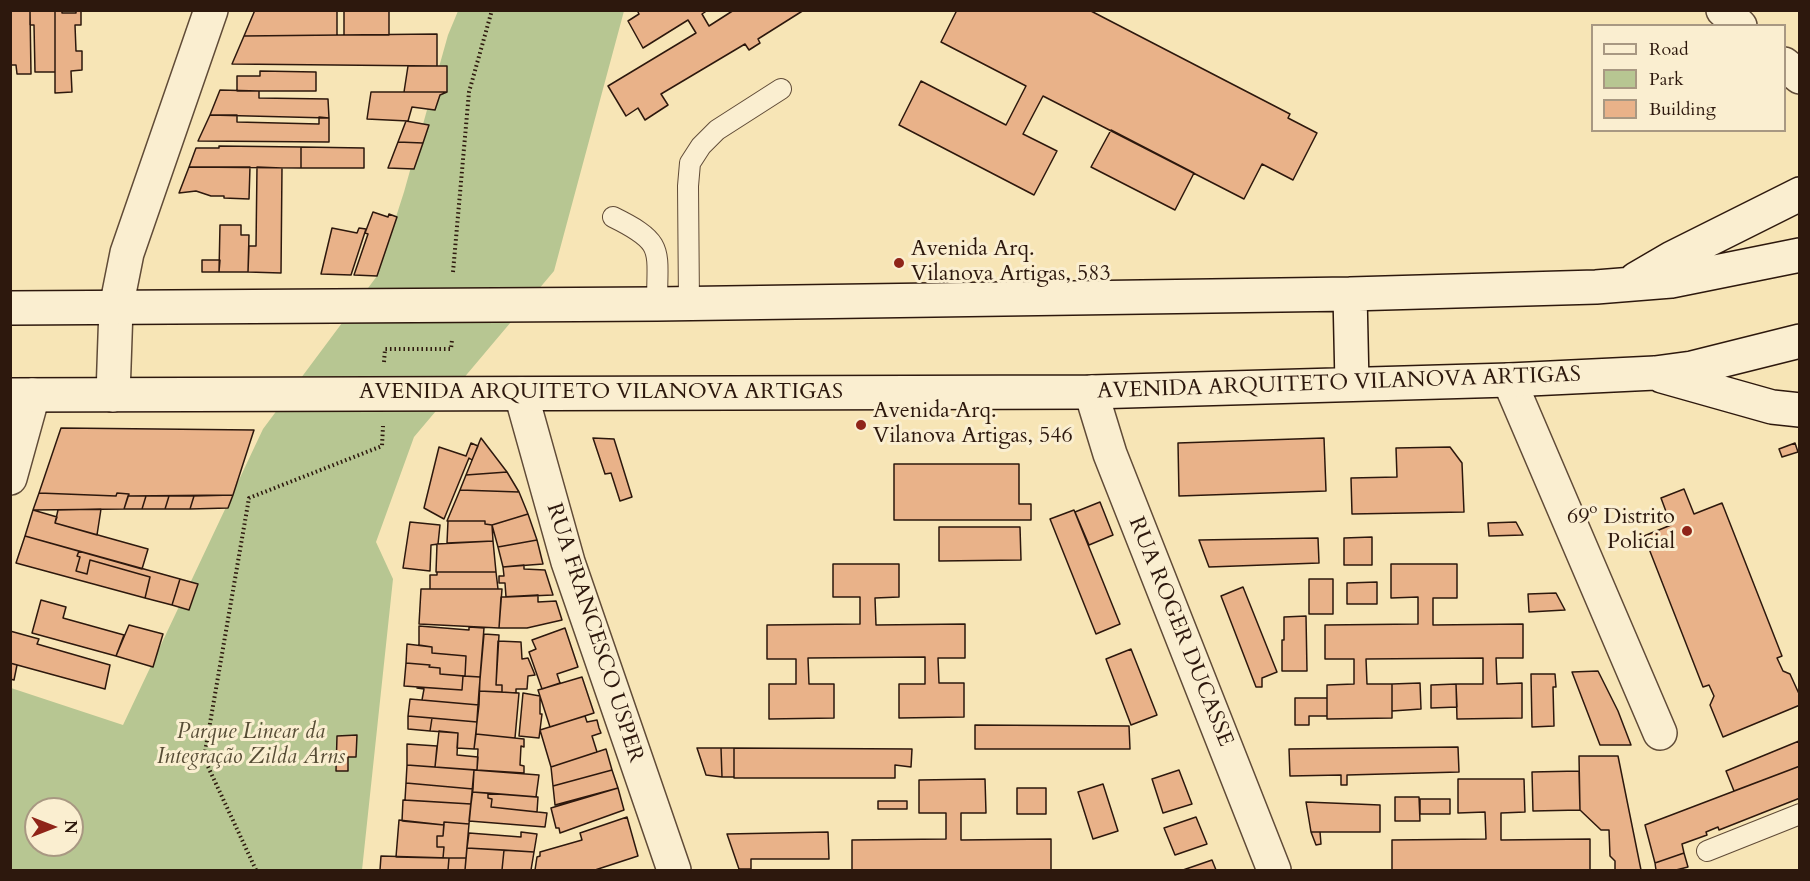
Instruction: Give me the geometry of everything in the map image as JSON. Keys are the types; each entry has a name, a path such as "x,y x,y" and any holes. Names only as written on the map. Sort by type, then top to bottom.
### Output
{"main road":[{"path":"113,395 116,308 127,254 211,10"},
{"path":"1723,10 1738,24"},
{"path":"1786,65 1800,77"},
{"path":"1623,286 1672,258 1800,194"},
{"path":"10,308 673,304 1350,294 1623,286 1671,281 1800,255"},
{"path":"1350,294 1352,384"},
{"name":"AVENIDA ARQUITETO VILANOVA ARTIGAS","path":"22,395 1091,392 1509,380 1655,374 1692,368 1800,341"},
{"path":"1655,374 1772,407 1800,410"},
{"path":"1509,380 1660,733"},
{"name":"RUA ROGER DUCASSE","path":"1091,392 1110,454 1274,870"},
{"name":"RUA FRANCESCO USPER","path":"521,394 568,562 674,870"},
{"path":"10,478 22,395"}],"lane":[{"path":"673,304 690,163 701,146 717,130 781,89"},
{"path":"613,217 649,238 657,253 673,304"},
{"path":"1707,851 1800,814"}],"path":[{"path":"256,870 204,758 249,498 382,446 385,349 451,349 453,259 469,92 492,10"}],"green space":[{"name":"Parque Linear da Integração Zilda Arns","path":"458,11 624,11 554,271 414,437 376,542 393,579 362,870 11,870 11,688 123,725 263,429 377,276 404,192 448,35"}],"building":[{"path":"10,10 30,10 31,74 17,74 16,65 10,65"},
{"path":"30,10 55,10 55,72 35,72 34,25 30,25"},
{"path":"55,10 62,10 62,13 76,13 76,10 81,10 81,25 75,25 76,51 82,51 82,70 71,71 72,92 55,93"},
{"path":"255,10 337,10 337,35 244,36"},
{"path":"344,10 389,10 389,35 344,35"},
{"path":"637,10 708,10 702,14 709,26 734,10 804,10 758,39 760,43 749,50 745,44 661,94 668,105 645,120 638,108 626,116 608,86 696,33 688,20 643,48 628,21 639,14"},
{"path":"957,10 1089,10 1290,114 1288,118 1317,133 1293,180 1262,164 1244,199 1043,96 1023,134 1057,151 1034,195 899,125 921,81 1006,125 1026,86 941,42"},
{"path":"437,34 437,66 232,64 244,36"},
{"path":"408,66 447,66 447,92 404,92"},
{"path":"260,71 316,72 316,91 237,91 237,76 260,76"},
{"path":"220,90 259,91 259,98 328,99 329,118 210,115"},
{"path":"371,92 447,92 440,95 435,110 412,107 408,121 367,119"},
{"path":"210,115 237,115 237,122 319,124 319,117 329,118 329,142 198,141"},
{"path":"406,121 429,125 423,143 398,142"},
{"path":"1111,130 1194,173 1175,210 1091,167"},
{"path":"398,142 423,143 414,169 388,168"},
{"path":"219,146 301,147 301,168 189,167 196,148 219,148"},
{"path":"301,147 364,148 364,168 301,168"},
{"path":"189,167 250,167 249,199 224,198 224,196 211,196 196,191 179,193"},
{"path":"257,167 282,168 281,273 248,272 249,246 256,246"},
{"path":"373,212 388,217 389,214 397,217 377,276 354,275 368,234 365,233"},
{"path":"220,225 241,225 241,235 249,235 248,272 219,272"},
{"path":"332,228 357,233 359,228 366,229 351,275 321,274"},
{"path":"202,260 220,260 219,272 202,272"},
{"path":"61,428 254,430 233,495 128,496 129,494 117,493 116,496 39,493"},
{"path":"481,438 507,472 466,475"},
{"path":"593,438 614,439 632,497 620,501 611,473 605,474"},
{"path":"1324,438 1326,491 1179,496 1178,443"},
{"path":"471,443 478,446 472,460 469,458 444,519 424,508 439,447 466,456"},
{"path":"1795,443 1798,452 1782,457 1779,449"},
{"path":"1450,447 1462,463 1464,512 1352,514 1351,478 1397,477 1396,448"},
{"path":"894,464 1019,464 1019,504 1031,504 1031,520 894,520"},
{"path":"507,472 519,492 460,490 466,475"},
{"path":"1684,489 1694,514 1722,503 1782,656 1777,658 1783,671 1790,674 1800,696 1800,705 1723,737 1710,705 1714,696 1709,685 1703,687 1644,536 1671,525 1661,498"},
{"path":"460,490 519,492 528,514 492,525 485,524 485,521 447,521"},
{"path":"39,493 116,496 117,493 129,494 124,509 33,510"},
{"path":"233,495 228,508 190,509 194,496"},
{"path":"128,496 146,496 142,509 124,509"},
{"path":"146,496 169,496 165,509 142,509"},
{"path":"169,496 194,496 190,509 165,509"},
{"path":"1100,502 1113,535 1089,545 1075,512"},
{"path":"101,509 97,535 55,523 58,510"},
{"path":"33,510 57,517 55,523 148,549 142,569 25,536"},
{"path":"1074,510 1120,624 1096,634 1050,519"},
{"path":"528,514 537,540 498,547 492,525"},
{"path":"448,521 485,521 485,524 492,525 493,541 447,543"},
{"path":"410,522 440,525 438,544 431,545 430,571 403,568"},
{"path":"1516,522 1523,535 1489,536 1488,523"},
{"path":"939,527 1020,527 1021,560 939,561"},
{"path":"25,536 79,551 77,556 80,557 76,571 87,574 90,560 150,577 145,598 16,563"},
{"path":"1372,537 1372,565 1344,565 1344,538"},
{"path":"1318,538 1319,563 1209,567 1199,540"},
{"path":"537,540 543,564 503,567 498,547"},
{"path":"493,541 496,572 436,572 437,544"},
{"path":"79,551 180,579 172,605 145,598 150,577 90,560 87,574 76,571 80,557 77,556"},
{"path":"833,564 899,564 899,597 875,598 876,625 965,624 965,658 938,658 939,683 964,683 964,717 899,718 899,684 925,684 925,657 808,658 809,684 834,684 834,718 769,719 769,684 796,684 796,659 767,659 767,625 860,624 860,597 833,597"},
{"path":"1391,564 1457,564 1457,598 1433,598 1433,625 1523,624 1523,658 1496,658 1497,684 1522,683 1522,718 1457,719 1456,684 1483,684 1483,658 1366,659 1367,684 1392,684 1392,718 1327,719 1327,685 1354,684 1354,659 1325,659 1325,625 1418,624 1418,597 1391,598"},
{"path":"524,565 524,569 545,570 553,595 506,597 505,583 499,583 499,576 504,576 503,567"},
{"path":"437,572 496,572 498,589 430,589 430,575 437,575"},
{"path":"180,579 198,584 189,610 172,605"},
{"path":"1309,579 1333,579 1333,614 1309,614"},
{"path":"1377,582 1377,604 1347,604 1347,583"},
{"path":"1243,587 1277,672 1262,678 1262,687 1256,687 1221,596"},
{"path":"421,589 502,589 499,628 419,624"},
{"path":"1556,593 1565,610 1529,612 1528,594"},
{"path":"538,595 538,602 556,601 562,620 527,628 499,628 501,597"},
{"path":"41,600 66,607 63,618 124,635 116,656 32,633"},
{"path":"1306,616 1307,671 1282,671 1284,617"},
{"path":"129,625 163,634 153,667 116,656"},
{"path":"419,626 469,630 469,627 484,628 480,677 465,676 466,656 432,653 432,647 419,645"},
{"path":"565,628 578,667 557,674 560,683 542,689 529,652 536,649 532,640"},
{"path":"10,631 39,639 37,644 110,665 105,689 10,663"},
{"path":"484,634 499,635 496,685 502,685 502,692 479,691"},
{"path":"498,641 521,642 522,659 528,658 535,675 528,676 527,689 516,689 516,693 502,692 502,685 496,685"},
{"path":"407,644 432,647 432,653 466,656 465,676 440,674 440,668 406,663"},
{"path":"1131,649 1157,715 1131,725 1106,659"},
{"path":"10,663 17,665 14,680 10,679"},
{"path":"406,663 430,665 429,667 440,668 440,674 463,676 462,690 404,686"},
{"path":"1598,671 1618,711 1631,745 1600,745 1572,672"},
{"path":"1531,674 1555,674 1554,726 1532,727"},
{"path":"463,676 480,677 479,705 422,700 424,689 417,688 462,690"},
{"path":"582,677 594,713 550,727 538,690"},
{"path":"1420,683 1421,709 1392,711 1392,684"},
{"path":"1456,684 1457,707 1431,708 1431,685"},
{"path":"479,691 519,693 515,738 476,734"},
{"path":"523,693 540,696 540,714 542,714 539,738 519,736"},
{"path":"1295,698 1327,698 1327,716 1309,716 1309,725 1295,725"},
{"path":"410,699 479,705 477,722 408,716"},
{"path":"408,716 432,718 430,731 408,729"},
{"path":"585,716 587,722 597,720 601,733 592,736 597,752 551,767 540,730"},
{"path":"432,718 477,722 474,749 457,748 458,733 430,731"},
{"path":"975,725 1129,726 1130,749 975,749"},
{"path":"439,731 458,733 457,755 478,757 477,770 435,767"},
{"path":"476,734 524,739 524,747 521,746 520,765 524,766 524,773 477,770 478,749 474,749"},
{"path":"357,735 356,757 348,757 348,771 336,771 337,736"},
{"path":"1799,741 1800,766 1734,791 1726,771"},
{"path":"407,744 437,746 435,767 407,765"},
{"path":"1458,747 1459,772 1347,775 1347,785 1341,785 1341,775 1290,776 1289,749"},
{"path":"697,748 721,748 722,777 706,775"},
{"path":"721,748 734,748 734,777 722,777"},
{"path":"734,748 912,749 911,767 895,765 895,778 734,778"},
{"path":"606,749 612,770 553,786 551,767"},
{"path":"1579,756 1618,756 1641,870 1615,870 1615,861 1610,856 1609,830 1601,830 1580,810"},
{"path":"407,765 474,770 473,789 406,783"},
{"path":"1800,766 1800,798 1719,830 1718,827 1706,832 1707,835 1682,844 1684,853 1655,863 1645,825"},
{"path":"474,770 539,775 536,797 472,792"},
{"path":"612,770 618,788 555,805 553,786"},
{"path":"1179,770 1192,804 1163,813 1152,779"},
{"path":"1579,771 1580,810 1533,811 1532,772"},
{"path":"985,779 986,813 961,813 961,840 1051,839 1051,870 852,870 852,840 946,839 946,813 919,813 919,780"},
{"path":"1458,779 1524,779 1525,812 1501,813 1501,840 1590,839 1590,870 1392,870 1392,840 1486,839 1485,812 1458,813"},
{"path":"406,783 473,789 471,804 405,800"},
{"path":"1103,784 1118,831 1093,839 1078,792"},
{"path":"618,788 624,810 560,833 559,828 556,828 551,808"},
{"path":"1017,788 1046,788 1046,814 1017,814"},
{"path":"472,792 488,793 488,798 492,799 491,807 547,813 545,827 469,821"},
{"path":"488,793 538,797 537,812 491,807 492,799 488,798"},
{"path":"1395,797 1419,797 1420,821 1395,821"},
{"path":"1420,799 1450,799 1450,814 1420,814"},
{"path":"403,800 471,804 469,824 444,822 444,825 402,821"},
{"path":"878,801 907,801 907,809 878,809"},
{"path":"1306,802 1380,805 1380,832 1311,832"},
{"path":"627,817 638,856 595,870 535,870 540,852 582,840 580,833"},
{"path":"1196,817 1207,844 1175,855 1164,828"},
{"path":"399,820 444,825 443,836 437,836 437,847 444,847 443,858 396,857"},
{"path":"444,822 469,824 466,858 443,858 444,847 437,847 437,836 443,836"},
{"path":"521,832 537,834 534,852 467,848 469,833 521,837"},
{"path":"828,832 829,859 751,859 751,869 739,869 727,834"},
{"path":"1311,832 1320,832 1321,844 1316,845"},
{"path":"467,848 504,850 502,870 465,870"},
{"path":"504,850 534,852 531,870 502,870"},
{"path":"1684,853 1688,867 1676,870 1656,870 1655,863"},
{"path":"381,856 449,858 448,870 380,870"},
{"path":"449,858 466,858 465,870 448,870"},
{"path":"1212,860 1216,870 1183,870"}],"place":[{"name":"Avenida Arq. Vilanova Artigas, 583","path":"899,263"},
{"name":"Avenida Arq. Vilanova Artigas, 546","path":"861,425"},
{"name":"69º Distrito Policial","path":"1687,531"}]}
